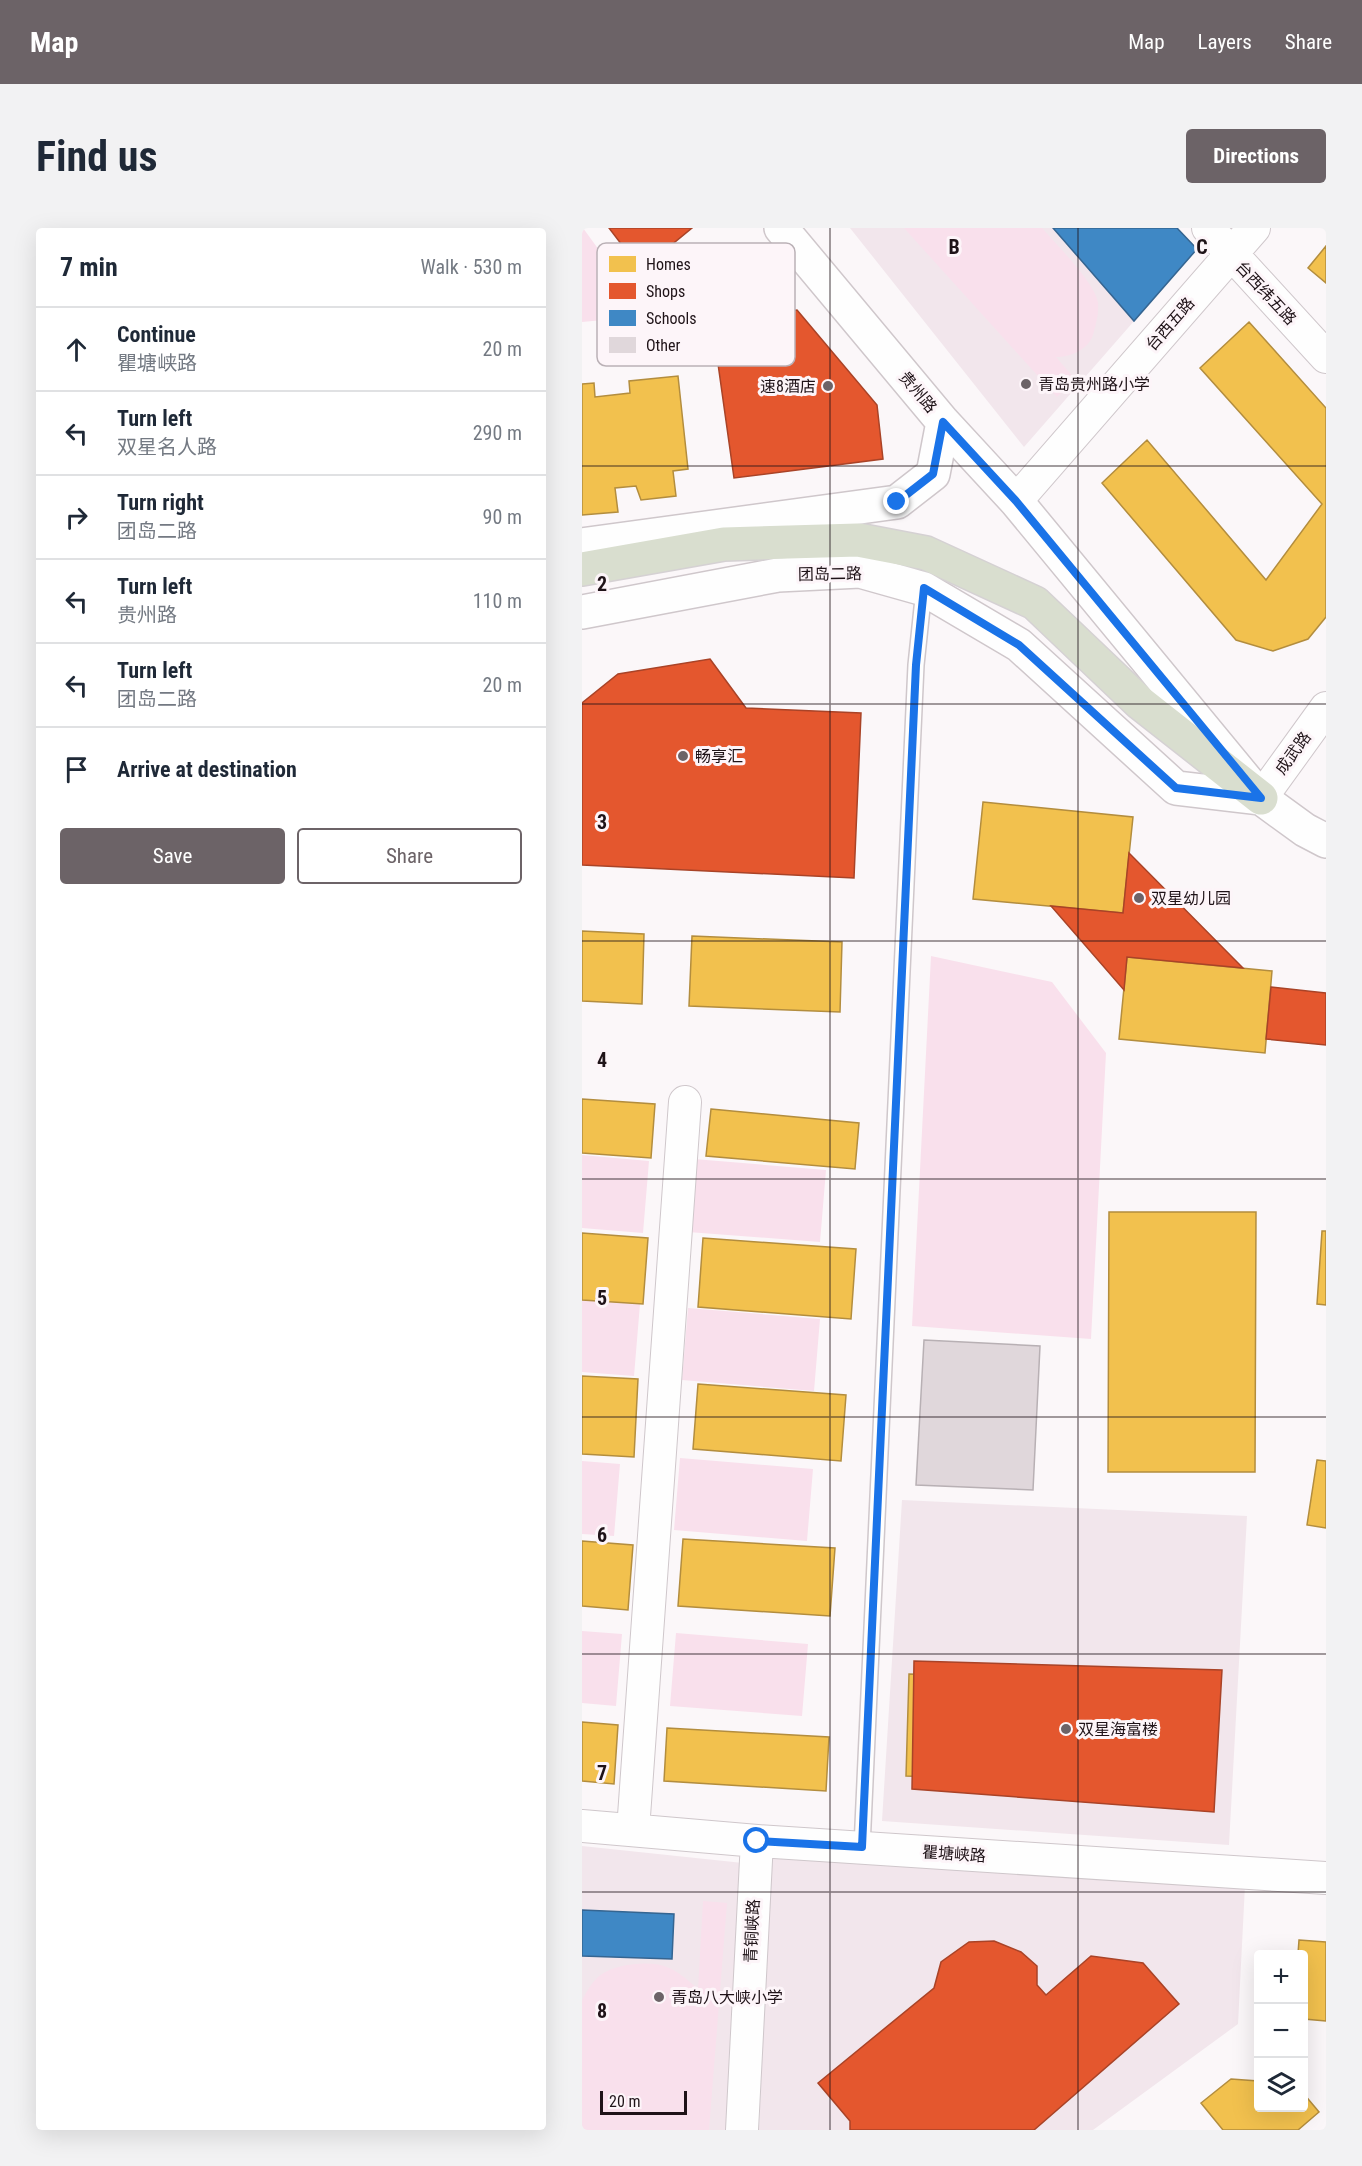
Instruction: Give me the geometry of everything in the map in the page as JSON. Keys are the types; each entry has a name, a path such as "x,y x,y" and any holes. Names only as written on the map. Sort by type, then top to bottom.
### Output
{"highway":[{"path":"582,569 723,544 858,540 926,553 1035,603 1139,702 1261,798"}],"street":[{"name":"贵州路","path":"781,228 794,243"},
{"name":"台西纬五路","path":"1208,228 1326,357"},
{"name":"台西五路","path":"1016,501 1254,228"},
{"name":"贵州路","path":"795,245 943,422 1016,501 1261,798 1305,830 1326,841"},
{"path":"582,545 897,502 933,474 943,422"},
{"name":"团岛二路","path":"582,612 778,575 860,571 924,588 1019,645 1176,788 1261,798"},
{"name":"成武路","path":"1261,798 1326,708"},
{"path":"633,1830 685,1101"},
{"name":"瞿塘峡路","path":"582,1826 757,1841 1326,1878"},
{"name":"青铜峡路","path":"742,2130 757,1841"}],"lane":[{"path":"862,1847 916,677 924,588"}],"shaded area":[{"path":"583,228 597,247 597,321 582,322"},
{"name":"青岛贵州路小学","path":"850,228 1177,228 1197,249 1024,447"},
{"path":"904,228 1042,228 1083,275 1096,295 1098,303 1098,315 1091,340 1083,349 1073,354 1056,357 1075,379 1057,397"},
{"path":"931,956 1052,982 1106,1053 1091,1339 912,1326"},
{"path":"582,1155 649,1161 643,1233 582,1228"},
{"path":"694,1159 826,1170 820,1242 688,1232"},
{"path":"582,1299 640,1304 634,1376 582,1372"},
{"path":"688,1308 820,1319 814,1391 682,1380"},
{"path":"680,1458 813,1469 807,1541 674,1530"},
{"path":"582,1461 620,1464 614,1536 582,1534"},
{"path":"902,1500 1247,1516 1229,1845 882,1821"},
{"path":"582,1631 622,1634 616,1706 582,1703"},
{"path":"676,1633 808,1644 802,1716 670,1706"},
{"name":"青岛八大峡小学","path":"582,1846 743,1863 729,2130 582,2130"},
{"path":"771,1855 1245,1885 1238,2024 1093,2130 759,2130"},
{"path":"703,1901 727,1903 709,2130 582,2130 582,2001 590,1986 602,1974 616,1968 643,1964 660,1965 671,1969 698,1989"}],"building: Homes":[{"path":"1326,246 1326,283 1308,268"},
{"path":"1249,322 1326,408 1326,617 1308,639 1273,651 1236,640 1102,483 1147,440 1266,580 1322,504 1200,368"},
{"path":"678,376 688,469 673,471 676,496 641,500 636,486 615,488 618,512 582,515 582,384 594,383 595,397 630,393 629,381"},
{"path":"983,802 1133,817 1123,913 973,899"},
{"path":"582,931 644,934 642,1004 582,1001"},
{"path":"692,936 842,942 840,1012 689,1006"},
{"path":"1127,957 1272,971 1265,1053 1119,1039"},
{"path":"582,1099 655,1104 651,1158 582,1153"},
{"path":"711,1109 859,1123 855,1169 706,1156"},
{"path":"1109,1212 1256,1212 1255,1472 1108,1472"},
{"path":"1322,1231 1326,1231 1326,1305 1317,1304"},
{"path":"582,1233 648,1238 643,1304 582,1300"},
{"path":"703,1238 856,1249 851,1319 698,1307"},
{"path":"582,1376 638,1379 634,1457 582,1454"},
{"path":"698,1384 846,1395 841,1461 693,1449"},
{"path":"1317,1460 1326,1461 1326,1528 1307,1525"},
{"path":"683,1539 835,1548 830,1616 678,1606"},
{"path":"582,1541 633,1545 628,1610 582,1606"},
{"path":"909,1674 1036,1678 1033,1780 906,1776"},
{"path":"1104,1678 1206,1685 1200,1784 1099,1778"},
{"path":"582,1722 618,1725 614,1784 582,1781"},
{"path":"667,1728 829,1737 826,1791 664,1781"},
{"path":"1299,1940 1326,1942 1326,2021 1308,2019 1308,1950 1298,1950"},
{"path":"1231,2079 1254,2081 1254,2112 1308,2112 1308,2099 1319,2112 1298,2130 1223,2130 1201,2103"}],"building: Shops":[{"path":"609,228 692,228 674,243 620,243"},
{"path":"795,310 877,405 883,459 734,478 718,366 795,366"},
{"path":"710,659 746,708 861,713 854,878 582,865 582,703 618,674"},
{"path":"1129,853 1243,968 1127,957 1124,990 1051,906 1123,913"},
{"path":"1271,987 1326,993 1326,1045 1266,1039"},
{"name":"双星海富楼","path":"914,1661 1222,1670 1214,1812 912,1789"},
{"path":"994,1941 1021,1952 1037,1966 1037,1985 1046,1995 1091,1956 1143,1963 1179,2004 1034,2130 850,2130 850,2121 818,2083 934,1988 941,1962 969,1942"}],"building: Schools":[{"path":"1053,228 1177,228 1197,249 1134,321"},
{"path":"582,1910 674,1914 672,1959 582,1956"}],"building: Other":[{"path":"924,1340 1040,1346 1033,1490 916,1485"}],"place":[{"name":"青岛贵州路小学","path":"1026,384"},
{"name":"速8酒店","path":"828,386"},
{"name":"畅享汇","path":"683,756"},
{"name":"双星幼儿园","path":"1139,898"},
{"name":"双星海富楼","path":"1066,1729"},
{"name":"青岛八大峡小学","path":"659,1997"}],"route":[{"path":"757,1841 862,1847 916,665 924,588 1019,645 1176,788 1261,798 1016,501 943,422 933,474 897,502"}]}
